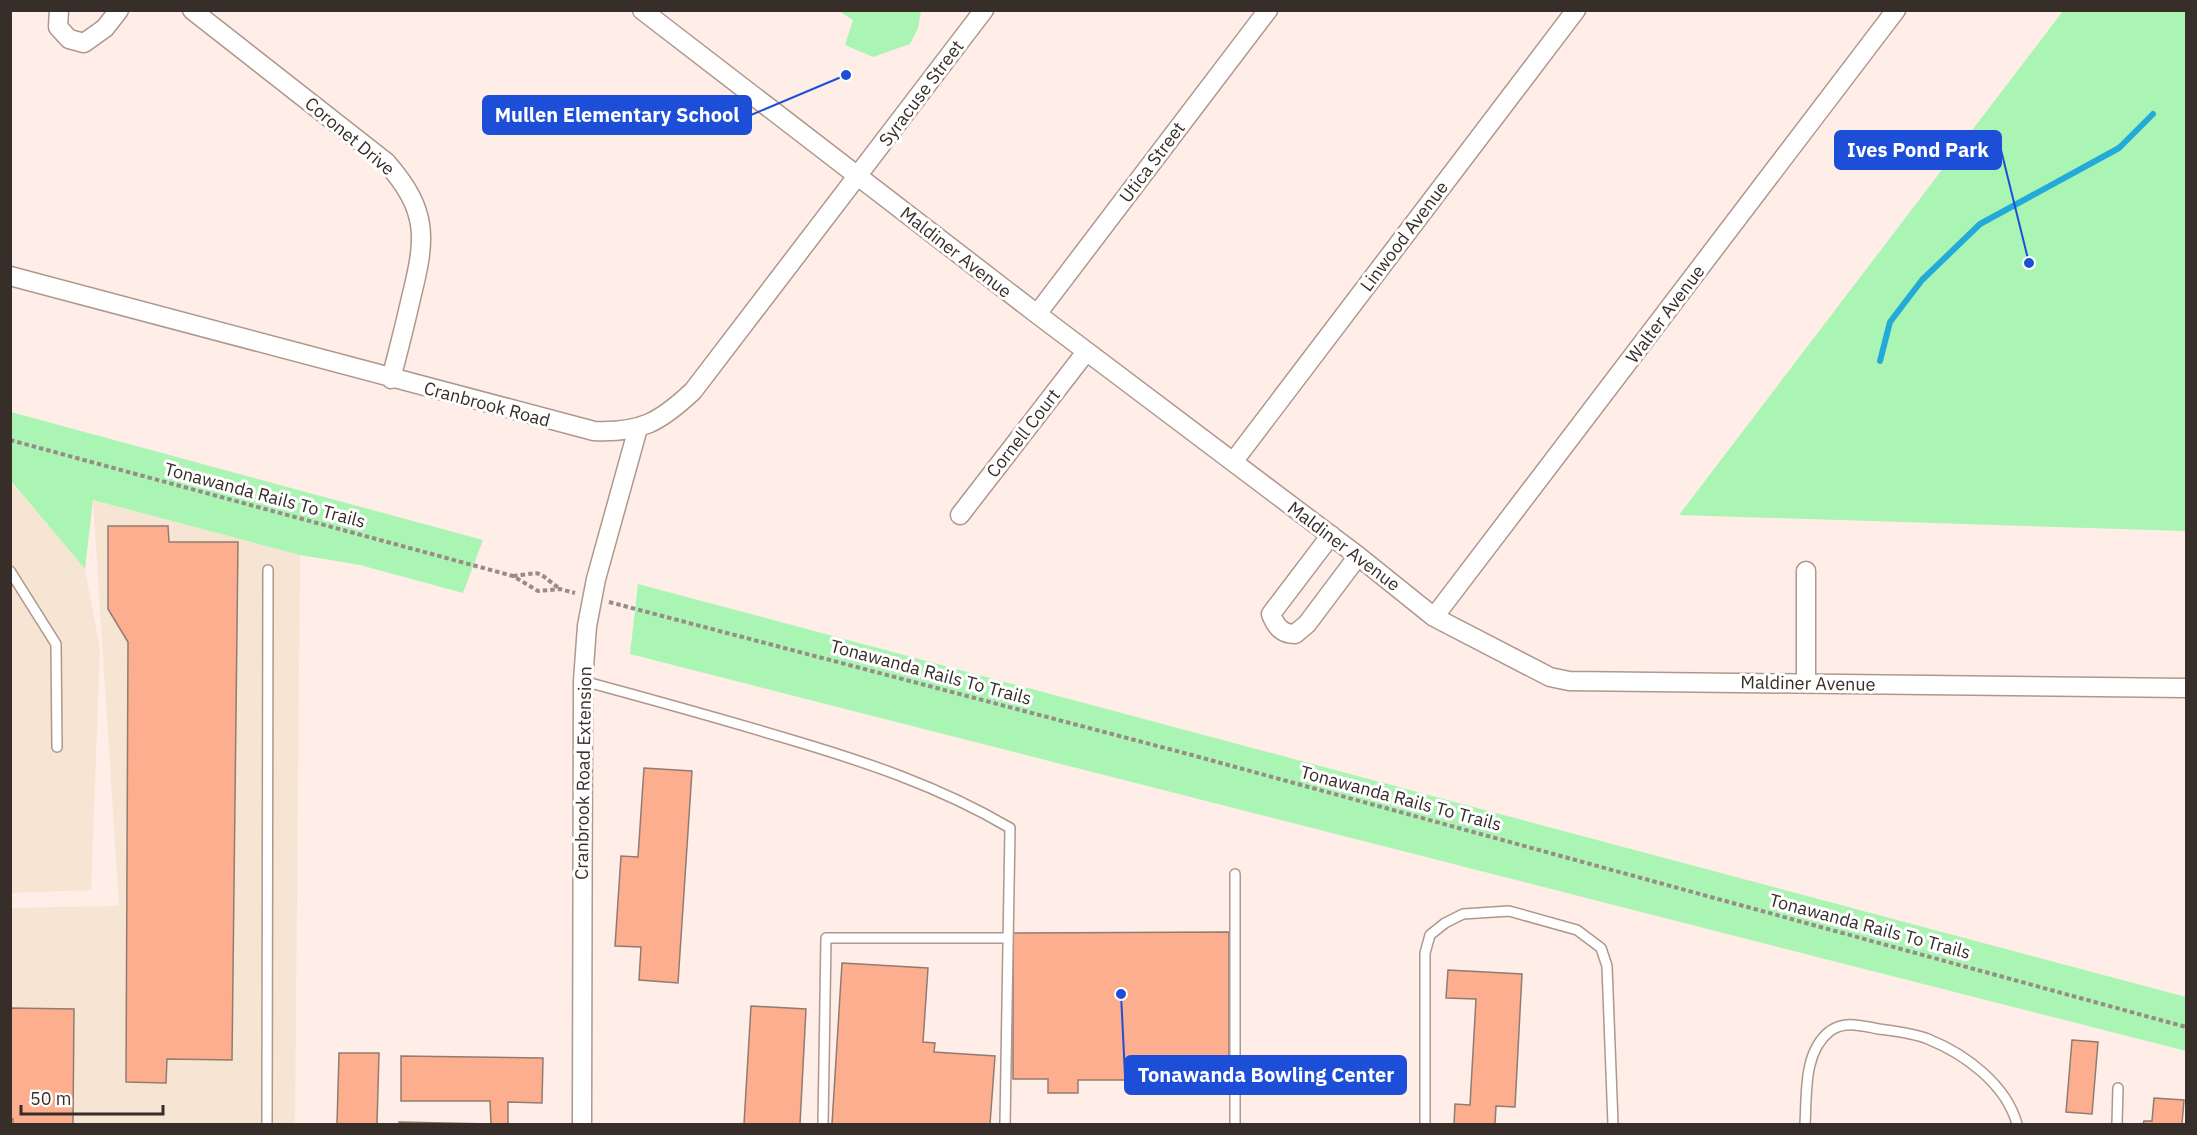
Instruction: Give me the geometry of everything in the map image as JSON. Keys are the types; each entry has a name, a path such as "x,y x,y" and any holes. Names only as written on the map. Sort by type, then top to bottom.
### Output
{"street":[{"path":"59,10 58,27 69,39 84,43 105,28 119,10"},
{"name":"Coronet Drive","path":"192,10 386,162 401,179 413,199 420,220 421,258 391,379"},
{"name":"Syracuse Street","path":"857,176 984,10"},
{"name":"Utica Street","path":"1037,314 1268,10"},
{"name":"Linwood Avenue","path":"1233,462 1576,10"},
{"name":"Walter Avenue","path":"1434,617 1896,10"},
{"name":"Maldiner Avenue","path":"654,14 857,176 1086,352 1358,556 1434,617 1550,677 1569,681 2187,688"},
{"name":"Cranbrook Road","path":"10,276 391,379 594,431 616,432 638,428 674,409 693,391 857,176"},
{"name":"Cornell Court","path":"960,515 1086,352"},
{"name":"Cranbrook Road Extension","path":"582,1125 583,681 587,626 596,579 638,428"},
{"path":"1331,536 1271,614 1275,625 1286,634 1295,634 1306,624 1358,556"},
{"path":"1806,571 1806,684"}],"lane":[{"path":"10,570 56,644 57,747"},
{"path":"267,570 267,1125"},
{"path":"583,681 848,756 923,783 974,807 1010,828 1005,1125"},
{"path":"1234,1125 1235,874"},
{"path":"1425,1125 1425,953 1430,935 1445,923 1463,914 1509,911 1577,930 1601,948 1607,966 1613,1125"},
{"path":"823,1125 826,938 1008,938"},
{"path":"1805,1125 1807,1077 1816,1047 1831,1030 1847,1023 1926,1038 1959,1055 1992,1082 2007,1101 2017,1125"},
{"path":"2117,1125 2118,1088"}],"path":[{"name":"Tonawanda Rails To Trails","path":"10,440 513,576 538,591 560,589 581,594"},
{"name":"Tonawanda Rails To Trails","path":"513,576 537,572 544,574 560,589"},
{"name":"Tonawanda Rails To Trails","path":"606,601 1188,754 2187,1027"}],"shaded area":[{"path":"10,481 85,569 100,649 91,890 11,893"},
{"path":"93,500 300,555 295,1124 11,1124 10,908 119,906"}],"green space":[{"path":"839,11 921,11 918,28 910,44 873,57 845,45 853,20"},
{"path":"2063,11 2186,11 2186,531 1679,515"},
{"path":"10,412 483,540 463,593 360,565 300,555 93,500 85,569 11,481"},
{"path":"638,584 2186,997 2186,1051 630,654"}],"building":[{"path":"108,526 168,526 169,542 238,542 232,1060 167,1059 166,1083 126,1082 128,642 108,609"},
{"path":"644,768 692,771 678,983 639,980 641,947 615,946 621,856 638,857"},
{"path":"1229,932 1229,1056 1138,1057 1137,1080 1078,1080 1078,1093 1048,1093 1048,1079 1013,1079 1013,933"},
{"path":"842,963 928,968 923,1042 935,1043 934,1052 995,1056 990,1124 832,1124"},
{"path":"1448,970 1522,974 1515,1107 1496,1106 1495,1124 1454,1124 1455,1104 1470,1105 1476,999 1446,998"},
{"path":"751,1006 806,1009 800,1124 744,1124"},
{"path":"10,1008 74,1009 73,1124 13,1124 13,1119 10,1119"},
{"path":"2072,1040 2098,1042 2092,1114 2066,1112"},
{"path":"339,1053 379,1053 377,1124 337,1124"},
{"path":"401,1056 543,1058 542,1103 508,1102 508,1124 491,1124 490,1101 401,1101"},
{"path":"2154,1098 2184,1100 2182,1124 2143,1124 2144,1121 2152,1121"},
{"path":"399,1122 491,1124 399,1124"}],"waterway":[{"path":"1880,361 1890,322 1922,280 1980,224 2119,148 2153,114"}],"place":[{"name":"Mullen Elementary School","path":"846,75"},
{"name":"Ives Pond Park","path":"2029,263"},
{"name":"Tonawanda Bowling Center","path":"1121,994"}]}
